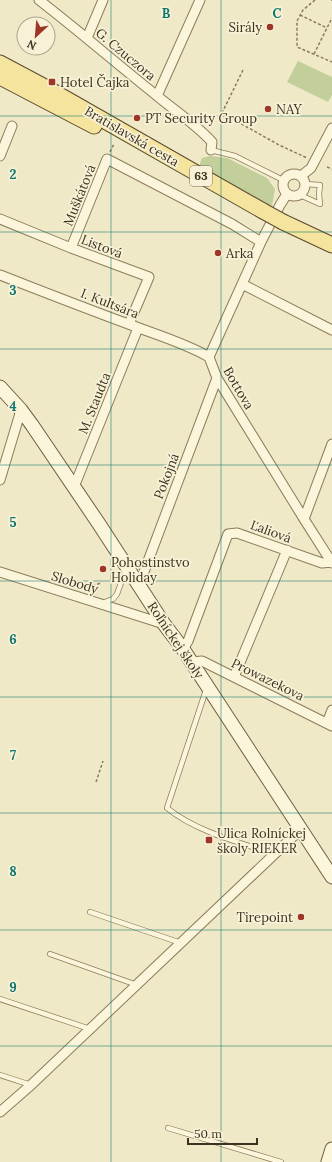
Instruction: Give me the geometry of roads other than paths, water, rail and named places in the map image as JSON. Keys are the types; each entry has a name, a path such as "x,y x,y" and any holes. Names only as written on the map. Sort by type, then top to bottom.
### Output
{"main road":[{"name":"Bratislavská cesta","path":"0,63 47,88 263,211"},
{"name":"Bratislavská cesta","path":"0,77 332,245"},
{"name":"Roľníckej školy","path":"0,387 21,410 74,487 164,624 183,649 332,877"},
{"path":"328,1162 332,1149"}],"street":[{"name":"G. Czuczora","path":"39,0 203,132 212,142 211,150"},
{"path":"87,38 103,0"},
{"path":"157,96 200,0"},
{"path":"0,156 12,126"},
{"path":"303,180 296,174 288,175 284,180 282,188 287,194 293,196 300,195 304,190 303,180 332,128"},
{"name":"Muškátová","path":"71,248 107,159 232,224 261,242"},
{"name":"Bottova","path":"287,194 261,242 210,357 217,378 332,562"},
{"name":"Listová","path":"0,219 148,277 129,324"},
{"name":"I. Kultsára","path":"0,275 165,337 210,357"},
{"path":"242,284 332,330"},
{"name":"M. Staudta","path":"74,487 138,328"},
{"name":"Pokojná","path":"139,584 217,378"},
{"path":"0,480 21,410"},
{"path":"304,519 329,459 332,444"},
{"name":"Ľaliová","path":"183,649 188,641 228,534 237,533 322,563 332,562"},
{"path":"234,676 287,550"},
{"name":"Slobody","path":"0,572 164,624"},
{"name":"Prowazekova","path":"191,662 202,661 330,725"},
{"path":"330,725 332,710"},
{"path":"0,1112 31,1085 301,829"}],"lane":[{"path":"211,150 235,156 284,180"},
{"path":"300,195 320,204 320,185 303,180"},
{"path":"101,604 113,599 117,594 127,566"},
{"path":"207,686 167,808 178,817 212,832 275,854"},
{"path":"90,912 180,943"},
{"path":"50,954 137,985"},
{"path":"0,999 90,1029"},
{"path":"0,1075 31,1085"},
{"path":"168,1128 281,1162"}],"place":[{"name":"Sirály","path":"270,27"},
{"name":"Hotel Čajka","path":"52,82"},
{"name":"NAY","path":"268,109"},
{"name":"PT Security Group","path":"137,118"},
{"name":"Arka","path":"218,253"},
{"name":"Pohostinstvo Holiday","path":"103,569"},
{"name":"Ulica Rolníckej školy RIEKER","path":"209,840"},
{"name":"Tirepoint","path":"301,917"}]}
